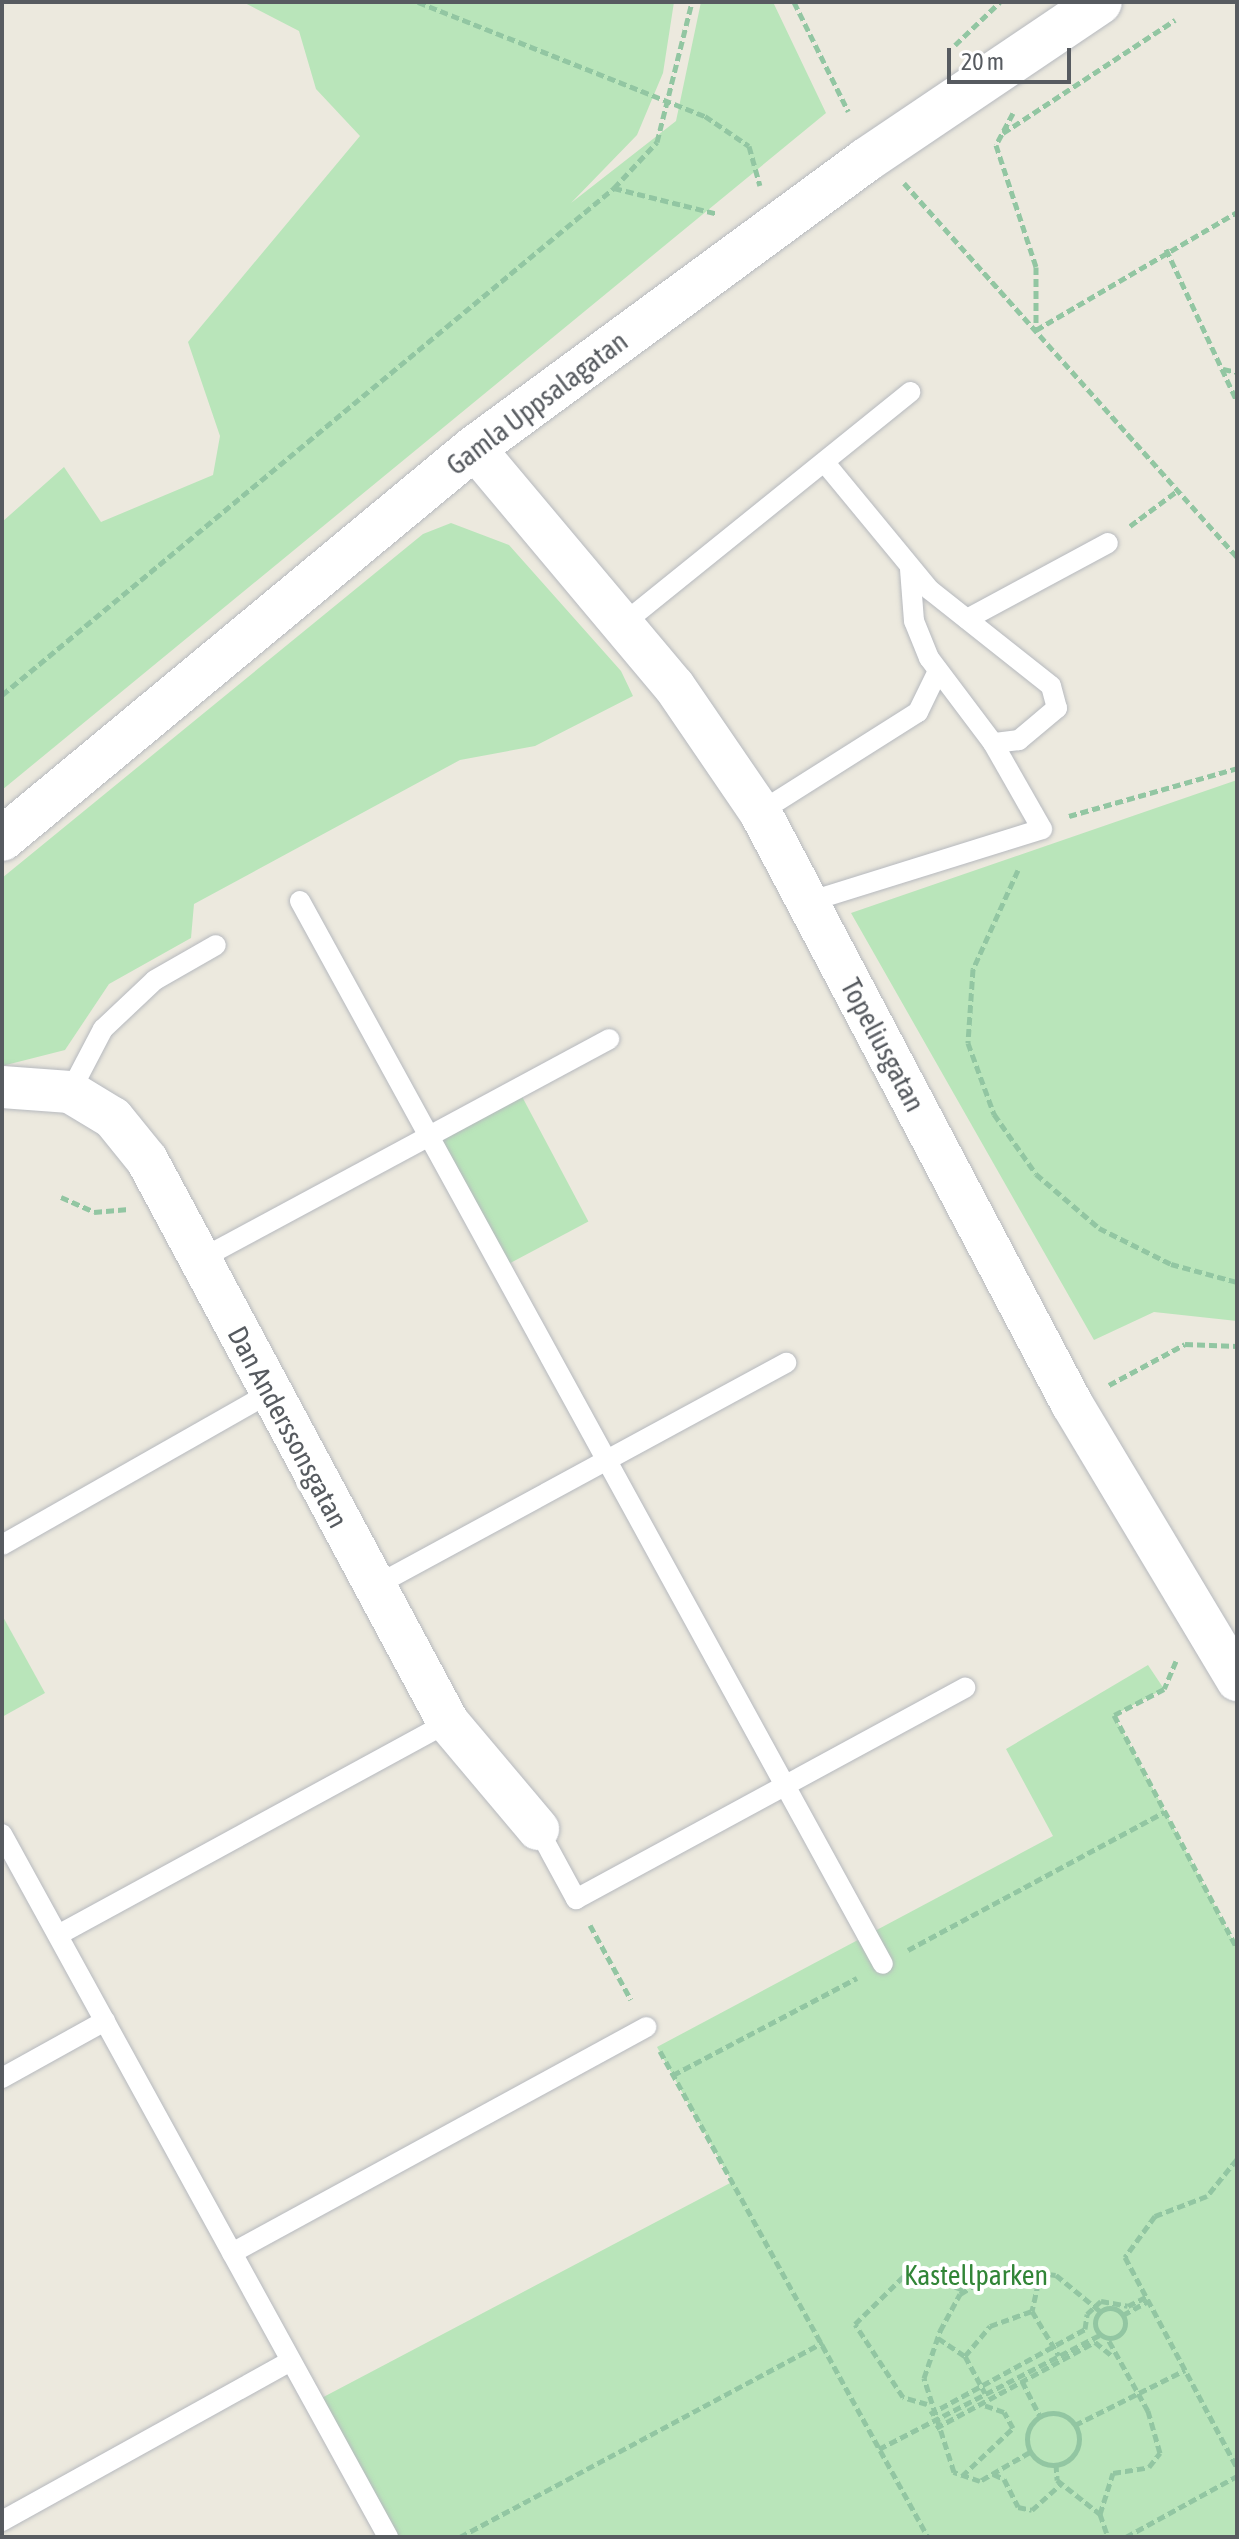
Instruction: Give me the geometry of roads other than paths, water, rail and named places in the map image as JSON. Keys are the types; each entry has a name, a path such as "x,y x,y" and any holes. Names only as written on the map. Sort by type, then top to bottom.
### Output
{"street":[{"name":"Gamla Uppsalagatan","path":"2,839 474,448 866,160 1100,2"},
{"name":"Topeliusgatan","path":"474,448 624,623 760,812 1072,1404 1205,1635 1237,1680"},
{"name":"Dan Anderssonsgatan","path":"2,1087 70,1092 113,1118 170,1205 448,1722 538,1829"}],"lane":[{"path":"624,623 826,464 910,392"},
{"path":"826,464 910,569 1051,686 1057,708 1019,740 993,743"},
{"path":"967,619 1108,543"},
{"path":"808,902 1042,829 993,743 938,671 914,621 910,569"},
{"path":"760,812 918,712 938,671"},
{"path":"300,901 883,1964"},
{"path":"70,1092 103,1029 155,980 216,945"},
{"path":"199,1260 609,1039"},
{"path":"375,1586 786,1363"},
{"path":"2,1545 270,1393"},
{"path":"538,1829 576,1899 965,1688"},
{"path":"58,1935 448,1722"},
{"path":"2,1834 388,2537"},
{"path":"2,2078 105,2021"},
{"path":"232,2253 646,2027"},
{"path":"2,2521 291,2361"}],"park label":[{"name":"Kastellparken","path":"976,2275"}]}
